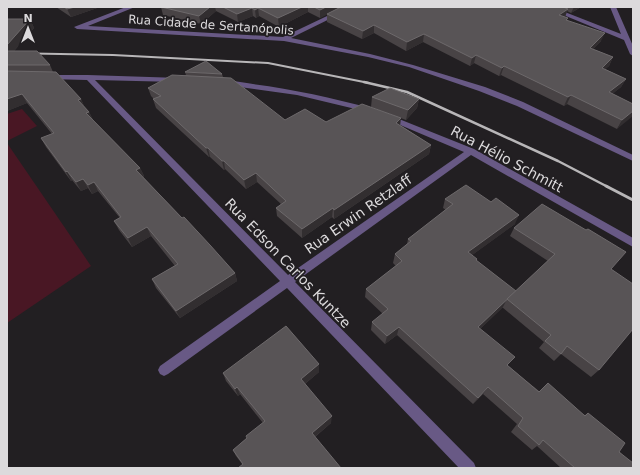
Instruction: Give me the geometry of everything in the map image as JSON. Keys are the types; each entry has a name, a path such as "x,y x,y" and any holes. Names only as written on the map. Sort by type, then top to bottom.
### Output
{"street":[{"name":"Rua Cidade de Sertanópolis","path":"132,7 77,27 284,39 368,55 452,79 520,104 633,158"},
{"path":"284,39 351,7"},
{"path":"547,7 627,39"},
{"path":"613,7 633,54"},
{"path":"37,77 182,80"},
{"name":"Rua Edson Carlos Kuntze","path":"88,78 469,468"},
{"name":"Rua Hélio Schmitt","path":"213,82 252,85 333,101 378,113 471,151 633,243"},
{"name":"Rua Erwin Retzlaff","path":"164,370 471,151"}],"shaded area":[{"path":"22,109 37,126 7,141 7,114"},
{"path":"7,143 91,266 7,323"}],"building":[{"path":"64,7 75,7 67,9"},
{"path":"161,7 210,7 199,16"},
{"path":"223,7 302,7 278,18 258,8 255,10 252,8 237,14"},
{"path":"314,7 326,7 320,10"},
{"path":"341,7 563,7 568,9 559,15 568,18 566,20 605,33 590,48 613,57 602,68 626,79 609,92 633,104 633,111 622,120 571,95 568,97 504,66 502,68 476,55 472,58 424,34 407,42 374,25 363,31 327,14"},
{"path":"7,19 30,19 7,45"},
{"path":"7,51 37,51 50,65 7,65"},
{"path":"206,61 222,74 185,72"},
{"path":"7,71 56,72 81,99 78,100 89,112 86,113 140,168 136,170 182,218 184,217 235,273 176,311 152,279 178,264 147,227 128,238 114,221 121,217 94,182 88,185 83,179 76,182 67,171 66,172 41,138 54,133 22,94 7,99"},
{"path":"172,75 231,78 285,120 305,109 326,122 362,104 401,118 396,123 431,145 334,210 333,208 302,229 276,208 286,201 256,173 244,180 224,161 206,148 153,99 161,96 148,88"},
{"path":"390,88 419,99 408,110 372,97"},
{"path":"466,185 491,202 496,198 519,215 468,252 516,291 478,327 515,357 507,365 539,392 548,383 585,416 588,413 625,443 619,452 633,463 633,468 575,468 543,440 539,445 518,426 523,418 488,387 478,398 399,327 387,336 372,322 388,309 366,289 402,261 395,254 411,241 408,239 453,204 445,199"},
{"path":"542,204 626,252 611,269 633,284 633,329 599,370 567,346 561,354 545,341 551,335 507,299 555,254 514,228"},
{"path":"286,326 319,364 301,379 332,416 312,433 341,468 238,468 243,464 233,450 247,438 246,436 265,421 237,387 235,389 223,373"}],"railway":[{"path":"7,53 113,55 268,63 364,82"},
{"path":"364,82 369,83"},
{"path":"364,82 407,92 558,161 608,187"},
{"path":"606,186 633,200"}]}
